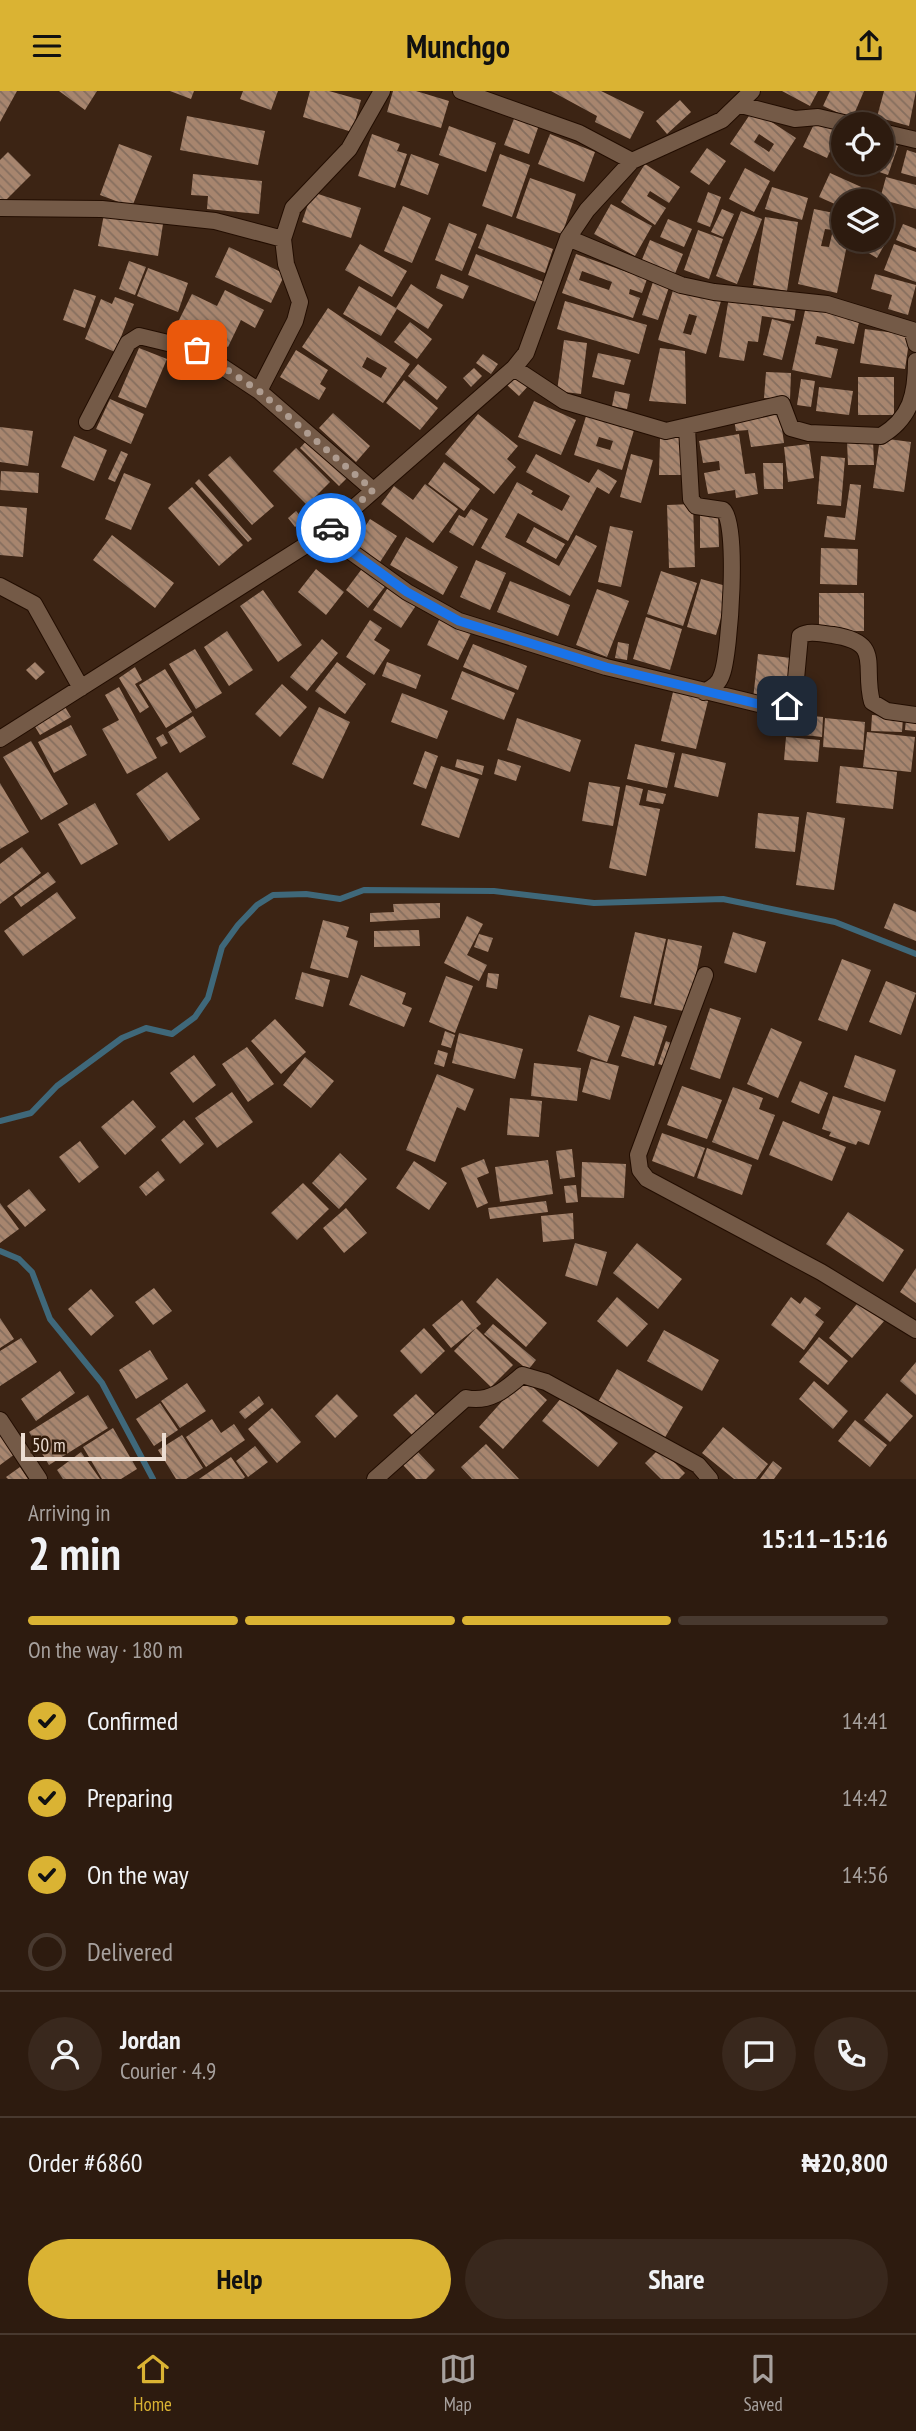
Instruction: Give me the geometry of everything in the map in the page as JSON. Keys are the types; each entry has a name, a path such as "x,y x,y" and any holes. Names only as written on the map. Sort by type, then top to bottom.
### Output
{"street":[{"path":"259,391 295,321 300,302 286,264 283,239 293,208 349,149 382,91"},
{"path":"461,91 579,133 632,162"},
{"path":"0,739 326,533 526,353 569,238 587,210 632,162 722,120 752,91"},
{"path":"741,104 795,119 818,117 831,120"},
{"path":"894,135 916,141"},
{"path":"0,208 102,209 215,221 283,239"},
{"path":"569,238 681,285 839,307 912,330 916,344"},
{"path":"87,422 128,343 139,336 197,350 259,391 373,490"},
{"path":"513,367 564,401 666,431 782,404 791,428 809,433 881,436 906,416 914,400 916,361"},
{"path":"687,428 691,499 696,506 723,510 731,521 732,596 723,673 716,686 704,692"},
{"path":"326,533 407,592 459,621 606,667 775,708 791,703 797,681 797,644 800,636 812,632 849,638 864,646 869,655 872,702 887,711 916,715"},
{"path":"0,586 34,604 81,688"},
{"path":"705,975 638,1155 640,1170 647,1179 821,1272 916,1330"},
{"path":"375,1479 466,1398 485,1399 494,1396 522,1375 547,1382 698,1465 710,1479"},
{"path":"0,1420 39,1479"}],"building":[{"path":"0,91 17,91 0,122"},
{"path":"59,91 97,91 85,110"},
{"path":"170,91 194,91 191,99"},
{"path":"243,91 278,91 271,110 240,99"},
{"path":"310,91 329,91 361,100 352,132 303,117"},
{"path":"393,91 416,91 449,101 441,128 387,112"},
{"path":"551,91 601,91 644,112 630,139 595,122 597,116"},
{"path":"782,91 818,91 810,106"},
{"path":"830,91 864,91 855,112 836,112 823,106"},
{"path":"884,91 916,91 909,126 894,122 894,112 878,112"},
{"path":"680,100 691,112 667,134 656,121"},
{"path":"753,110 796,138 774,172 730,144","holes":["759,134 774,144 769,152 754,142"]},
{"path":"187,116 265,131 258,165 180,150"},
{"path":"515,116 539,125 529,154 504,145"},
{"path":"816,120 831,127 831,149 827,158 803,147"},
{"path":"449,126 496,143 486,172 439,155"},
{"path":"372,134 400,144 397,151 407,154 395,188 358,176"},
{"path":"550,134 595,152 584,182 538,164"},
{"path":"119,144 152,156 132,207 100,195"},
{"path":"707,148 726,161 709,185 690,172"},
{"path":"907,150 916,153 916,177 901,173"},
{"path":"8,152 31,175 0,206 0,160"},
{"path":"411,154 439,164 428,195 400,185"},
{"path":"500,154 530,165 512,217 482,206"},
{"path":"645,164 680,187 669,203 650,191 647,196 666,208 655,225 621,202"},
{"path":"745,168 770,181 754,212 729,199"},
{"path":"830,173 866,189 831,189 831,202 819,197"},
{"path":"193,174 262,181 259,214 207,209 208,196 191,195"},
{"path":"886,177 916,185 916,209 894,203 894,189 883,189"},
{"path":"530,178 576,194 562,234 516,218"},
{"path":"772,187 808,198 802,220 765,209"},
{"path":"312,192 361,208 351,238 302,222"},
{"path":"708,192 721,197 710,227 697,222"},
{"path":"611,204 652,226 635,256 594,234"},
{"path":"403,206 431,218 412,263 384,251"},
{"path":"722,209 734,214 723,237 711,232"},
{"path":"814,209 831,212 831,230 825,229 821,246 829,247 831,238 831,252 846,252 837,293 798,284"},
{"path":"741,211 762,219 737,284 716,276"},
{"path":"104,214 163,224 158,256 98,246"},
{"path":"765,217 798,222 787,291 753,285"},
{"path":"668,219 692,229 684,247 660,237"},
{"path":"449,223 477,234 462,271 435,260"},
{"path":"487,224 553,249 545,273 478,248"},
{"path":"903,224 916,229 916,248 896,240"},
{"path":"698,230 723,239 709,279 684,270"},
{"path":"650,240 683,254 674,276 641,262"},
{"path":"360,244 407,271 392,297 345,270"},
{"path":"894,244 916,252 916,282 884,270 891,252 894,252"},
{"path":"229,247 285,274 271,303 215,277"},
{"path":"867,252 880,252 877,258"},
{"path":"476,254 544,282 536,302 468,275"},
{"path":"576,254 647,279 642,293 630,289 629,294 640,298 633,318 562,293","holes":["582,271 612,282 609,290 579,280"]},
{"path":"129,261 146,267 135,295 119,289"},
{"path":"148,268 188,283 178,312 137,296"},
{"path":"441,274 469,286 463,299 436,288"},
{"path":"875,274 916,285 908,315 888,309 892,295 871,289"},
{"path":"653,282 669,287 658,320 642,315"},
{"path":"411,284 443,305 428,329 397,309 381,336 343,314 359,286 396,308"},
{"path":"674,287 721,301 706,354 658,340","holes":["689,314 697,316 691,335 683,333"]},
{"path":"74,289 96,296 85,328 63,320"},
{"path":"225,290 264,310 255,328 241,320 228,347 178,322 192,294 217,306"},
{"path":"115,297 134,304 115,352 85,339 101,299 112,304"},
{"path":"729,297 796,308 794,321 762,316 758,342 748,341 744,361 719,357"},
{"path":"565,301 647,325 639,354 557,329"},
{"path":"806,306 860,318 854,344 817,336 815,344 838,349 831,378 792,370"},
{"path":"328,308 410,364 383,403 302,347","holes":["367,357 387,368 381,378 362,367"]},
{"path":"772,319 791,324 782,360 763,355"},
{"path":"410,322 432,339 417,359 394,342"},
{"path":"865,329 910,335 905,369 860,363"},
{"path":"564,340 587,343 581,394 557,391"},
{"path":"139,348 167,359 146,408 118,397"},
{"path":"660,348 685,351 686,404 649,401"},
{"path":"296,350 328,370 320,384 326,388 319,400 280,377"},
{"path":"598,353 631,360 624,385 592,377"},
{"path":"483,354 498,364 491,374 476,363"},
{"path":"418,364 447,387 437,400 408,376"},
{"path":"474,368 482,376 471,387 463,378"},
{"path":"766,372 791,373 790,399 764,398"},
{"path":"518,373 530,384 519,396 507,385"},
{"path":"858,377 894,377 894,415 858,415"},
{"path":"801,379 815,381 811,407 797,405"},
{"path":"404,380 438,408 420,430 386,403"},
{"path":"819,387 853,391 849,415 816,411"},
{"path":"615,391 630,394 627,409 612,406"},
{"path":"110,399 144,414 131,444 96,429"},
{"path":"534,401 576,420 561,455 518,437"},
{"path":"333,413 370,446 356,462 319,428"},
{"path":"587,413 635,427 622,470 574,455","holes":["599,437 613,441 610,450 596,446"]},
{"path":"478,414 518,446 507,459 516,467 494,494 445,454"},
{"path":"780,414 784,443 751,447 748,430 736,431 734,420"},
{"path":"0,427 33,431 28,466 0,462"},
{"path":"739,434 745,474 755,473 758,494 736,498 735,490 708,494 704,473 720,470 719,461 703,463 699,441"},
{"path":"74,436 107,450 94,481 61,467"},
{"path":"309,438 349,476 339,486 300,448"},
{"path":"660,438 683,438 682,475 659,475"},
{"path":"880,438 911,442 904,492 873,488"},
{"path":"873,440 874,465 848,465 847,441"},
{"path":"809,444 814,478 788,482 784,447"},
{"path":"296,448 330,482 307,505 273,471"},
{"path":"121,451 128,454 115,482 108,479"},
{"path":"536,454 589,483 598,469 617,481 609,494 597,487 568,541 518,513 505,537 559,566 576,535 597,546 570,596 481,548 517,482 533,491 531,494 562,511 570,496 526,472"},
{"path":"631,454 653,460 641,503 620,497"},
{"path":"230,456 274,506 252,525 208,475"},
{"path":"821,456 845,458 841,506 817,504"},
{"path":"444,462 480,489 464,511 428,484"},
{"path":"763,463 783,463 783,489 764,489"},
{"path":"1,471 39,473 38,493 0,490"},
{"path":"124,473 151,484 131,530 105,519"},
{"path":"199,479 252,539 248,542 195,483"},
{"path":"425,484 458,509 433,543 381,504 394,486 413,500"},
{"path":"850,484 861,485 855,540 824,537 827,516 845,518"},
{"path":"192,487 243,545 219,566 168,508"},
{"path":"693,504 695,567 669,568 667,505"},
{"path":"0,506 27,508 23,557 0,555"},
{"path":"471,509 488,519 473,546 449,532 459,515 465,518"},
{"path":"296,511 304,520 295,527 288,518"},
{"path":"700,513 718,513 719,547 700,548"},
{"path":"370,519 397,536 380,562 353,545"},
{"path":"610,526 633,531 621,587 598,582"},
{"path":"534,527 565,544 556,559 526,542"},
{"path":"112,535 174,583 155,608 93,560"},
{"path":"406,537 458,567 443,595 390,565"},
{"path":"821,548 858,549 857,585 820,584"},
{"path":"476,560 506,573 490,610 460,597"},
{"path":"364,566 387,584 368,608 346,590"},
{"path":"316,569 344,592 326,615 298,592"},
{"path":"661,571 697,583 683,626 647,614"},
{"path":"701,579 730,587 716,635 687,627"},
{"path":"510,581 570,605 558,636 497,612"},
{"path":"389,586 417,604 401,628 373,610"},
{"path":"597,589 629,601 607,657 576,645"},
{"path":"263,590 302,645 278,662 240,606"},
{"path":"819,593 864,593 864,631 819,631"},
{"path":"646,617 682,629 670,670 633,659"},
{"path":"440,618 471,633 458,660 427,645"},
{"path":"370,620 382,628 374,640 390,650 374,675 346,657"},
{"path":"227,631 253,670 229,686 204,647"},
{"path":"322,639 338,653 307,691 290,677"},
{"path":"618,642 629,644 627,660 615,658"},
{"path":"473,644 527,666 518,690 463,667"},
{"path":"195,649 222,693 196,709 169,664"},
{"path":"758,654 791,658 785,703 753,699"},
{"path":"35,662 45,672 36,680 26,670"},
{"path":"337,662 366,684 345,714 315,691"},
{"path":"387,662 421,675 416,689 382,676"},
{"path":"135,667 142,680 135,684 149,707 140,713 119,678"},
{"path":"165,669 192,712 166,728 139,685"},
{"path":"462,671 515,693 504,720 451,699"},
{"path":"282,684 307,707 280,737 255,714"},
{"path":"119,687 157,758 127,774 102,729 119,720 105,695"},
{"path":"674,688 709,697 696,749 661,741"},
{"path":"402,693 448,711 437,739 391,722"},
{"path":"65,707 71,717 40,735 34,725"},
{"path":"319,707 350,722 323,779 292,764"},
{"path":"789,714 823,717 822,737 787,733"},
{"path":"872,715 903,717 902,732 871,731"},
{"path":"193,716 206,737 180,753 168,732"},
{"path":"517,718 581,740 570,772 507,750"},
{"path":"825,718 865,722 863,750 823,747"},
{"path":"906,719 916,720 916,731 905,730"},
{"path":"71,725 87,755 54,773 38,742"},
{"path":"867,732 915,737 911,772 863,767"},
{"path":"163,734 168,743 161,747 156,738"},
{"path":"786,737 820,740 818,762 784,760"},
{"path":"31,741 68,804 41,820 3,757"},
{"path":"635,744 675,753 667,788 627,779"},
{"path":"425,751 438,756 426,789 413,784"},
{"path":"682,753 726,763 718,797 674,787"},
{"path":"457,759 484,766 482,775 455,767"},
{"path":"498,759 521,766 516,781 494,774"},
{"path":"441,766 479,779 459,838 421,825"},
{"path":"840,766 897,772 893,809 836,803"},
{"path":"167,772 200,819 169,841 136,794"},
{"path":"589,782 620,787 613,826 582,821"},
{"path":"0,783 29,832 0,849"},
{"path":"626,785 643,789 639,805 660,809 646,876 609,868"},
{"path":"648,790 666,794 663,804 646,801"},
{"path":"95,803 118,844 81,865 58,824"},
{"path":"807,812 845,818 834,890 796,885"},
{"path":"758,813 799,817 795,852 755,848"},
{"path":"22,847 41,873 0,904 0,864"},
{"path":"48,872 56,882 21,907 14,897"},
{"path":"57,892 76,918 23,956 4,931"},
{"path":"440,903 440,918 370,922 370,913 394,912 393,904"},
{"path":"894,903 916,912 916,941 884,928"},
{"path":"467,916 483,924 467,955 487,965 479,981 444,963"},
{"path":"323,920 349,927 346,937 358,941 348,978 310,968"},
{"path":"419,930 420,946 374,947 374,931"},
{"path":"635,932 666,939 651,1004 620,997"},
{"path":"733,932 766,942 756,973 724,963"},
{"path":"479,934 493,938 488,952 474,947"},
{"path":"668,939 702,946 688,1012 654,1005"},
{"path":"842,959 871,970 847,1031 818,1020"},
{"path":"302,972 330,980 323,1007 295,999"},
{"path":"488,973 499,974 497,989 486,987"},
{"path":"361,975 406,993 402,1004 412,1008 404,1027 349,1005"},
{"path":"446,976 473,986 455,1033 429,1022"},
{"path":"886,981 916,993 901,1035 869,1022"},
{"path":"710,1008 741,1018 720,1079 690,1069"},
{"path":"589,1015 620,1026 607,1062 577,1051"},
{"path":"634,1016 667,1026 654,1066 621,1056"},
{"path":"275,1019 306,1052 281,1074 251,1041"},
{"path":"771,1028 802,1042 778,1098 747,1084"},
{"path":"445,1031 455,1035 451,1048 441,1045"},
{"path":"459,1033 523,1049 515,1079 452,1063"},
{"path":"666,1041 676,1045 669,1067 658,1064"},
{"path":"247,1047 274,1084 248,1102 222,1064"},
{"path":"438,1050 448,1053 444,1067 434,1064"},
{"path":"194,1055 216,1085 193,1103 170,1073"},
{"path":"855,1055 896,1070 885,1102 844,1087"},
{"path":"305,1057 334,1081 311,1108 283,1085"},
{"path":"591,1059 619,1066 610,1100 582,1092"},
{"path":"534,1063 581,1068 577,1101 531,1096"},
{"path":"437,1074 474,1089 465,1111 457,1107 435,1162 406,1150"},
{"path":"800,1081 828,1093 819,1114 791,1102"},
{"path":"682,1086 722,1100 707,1139 667,1125"},
{"path":"733,1087 763,1098 759,1109 775,1115 758,1160 712,1142"},
{"path":"232,1092 253,1122 217,1148 195,1118"},
{"path":"833,1096 881,1111 869,1145 858,1141 856,1145 829,1136 831,1132 822,1129"},
{"path":"510,1098 542,1101 539,1137 507,1135"},
{"path":"133,1100 156,1127 125,1155 101,1127"},
{"path":"184,1120 204,1144 180,1164 161,1140"},
{"path":"783,1121 846,1147 832,1181 769,1155"},
{"path":"662,1133 705,1148 694,1177 652,1161"},
{"path":"80,1141 99,1167 79,1183 59,1157"},
{"path":"707,1148 752,1165 742,1195 697,1178"},
{"path":"572,1149 575,1177 560,1179 556,1151"},
{"path":"340,1153 367,1179 339,1209 312,1183"},
{"path":"484,1159 489,1173 477,1178 488,1203 477,1208 461,1168"},
{"path":"548,1160 553,1194 500,1202 495,1167"},
{"path":"414,1161 447,1183 429,1210 396,1188"},
{"path":"582,1162 626,1164 624,1198 581,1197"},
{"path":"158,1171 165,1180 146,1196 139,1187"},
{"path":"303,1183 329,1209 297,1240 271,1213"},
{"path":"576,1185 578,1202 566,1203 564,1186"},
{"path":"29,1189 46,1210 25,1227 7,1206"},
{"path":"546,1201 548,1212 490,1219 488,1208"},
{"path":"0,1203 19,1229 0,1243"},
{"path":"346,1208 367,1233 344,1253 323,1228"},
{"path":"848,1212 904,1250 883,1282 826,1244"},
{"path":"573,1213 574,1239 543,1242 541,1216"},
{"path":"575,1243 607,1252 597,1286 565,1276"},
{"path":"637,1243 682,1279 658,1309 613,1273"},
{"path":"916,1268 916,1303 900,1292"},
{"path":"497,1278 547,1323 526,1347 476,1302"},
{"path":"154,1288 172,1311 153,1325 135,1302"},
{"path":"91,1289 114,1316 91,1336 68,1309"},
{"path":"617,1297 648,1324 627,1347 597,1321"},
{"path":"791,1297 800,1304 805,1297 821,1308 815,1315 824,1322 804,1350 771,1325"},
{"path":"861,1299 885,1320 852,1358 829,1338"},
{"path":"462,1300 481,1324 451,1348 432,1325"},
{"path":"0,1318 14,1339 0,1348"},
{"path":"493,1324 536,1360 528,1370 484,1334"},
{"path":"424,1328 445,1351 421,1374 400,1351"},
{"path":"476,1328 513,1365 491,1387 454,1351"},
{"path":"664,1330 719,1360 702,1391 647,1361"},
{"path":"819,1337 848,1361 828,1385 799,1362"},
{"path":"21,1338 37,1362 0,1386 0,1351"},
{"path":"150,1350 168,1379 136,1399 119,1370"},
{"path":"916,1362 916,1395 900,1381"},
{"path":"617,1369 683,1407 664,1439 598,1402"},
{"path":"60,1371 75,1393 36,1421 21,1399"},
{"path":"523,1378 547,1400 503,1449 479,1427"},
{"path":"814,1381 848,1411 833,1429 799,1399"},
{"path":"187,1383 206,1411 180,1428 161,1401"},
{"path":"887,1393 913,1416 890,1442 864,1420"},
{"path":"337,1394 358,1416 335,1438 315,1416"},
{"path":"416,1394 435,1414 413,1436 393,1415"},
{"path":"88,1395 108,1428 49,1465 29,1432"},
{"path":"259,1396 264,1404 245,1419 239,1412"},
{"path":"562,1397 618,1443 598,1467 542,1421"},
{"path":"160,1403 178,1430 154,1446 136,1419"},
{"path":"272,1408 301,1442 277,1463 248,1429"},
{"path":"212,1419 221,1433 234,1424 245,1440 206,1467 186,1437"},
{"path":"855,1420 887,1445 870,1467 838,1441"},
{"path":"723,1427 768,1464 756,1479 734,1479 702,1453"},
{"path":"113,1428 137,1469 121,1479 102,1479 83,1447"},
{"path":"0,1432 15,1454 0,1465"},
{"path":"182,1435 203,1468 186,1479 176,1479 158,1450"},
{"path":"486,1444 519,1479 472,1479 461,1467"},
{"path":"255,1446 268,1462 248,1477 236,1461"},
{"path":"660,1448 685,1473 679,1479 661,1479 645,1463"},
{"path":"417,1451 435,1470 426,1479 416,1479 403,1465"},
{"path":"81,1452 100,1479 63,1479 57,1470"},
{"path":"231,1457 245,1477 243,1479 199,1479"},
{"path":"773,1461 782,1468 774,1479 760,1479"},
{"path":"20,1467 28,1479 6,1477"}],"waterway":[{"path":"0,1121 31,1113 57,1086 122,1038 146,1028 172,1034 195,1017 208,998 222,947 257,905 273,895 306,894 340,899 364,890 494,891 594,903 723,899 835,922 916,954"},
{"path":"0,1251 19,1259 32,1272 50,1319 102,1383 153,1479"}],"way so far":[{"path":"197,350 259,391 373,490 331,528"}],"route":[{"path":"331,528 326,533 407,592 459,621 606,667 775,708 787,706"}]}
